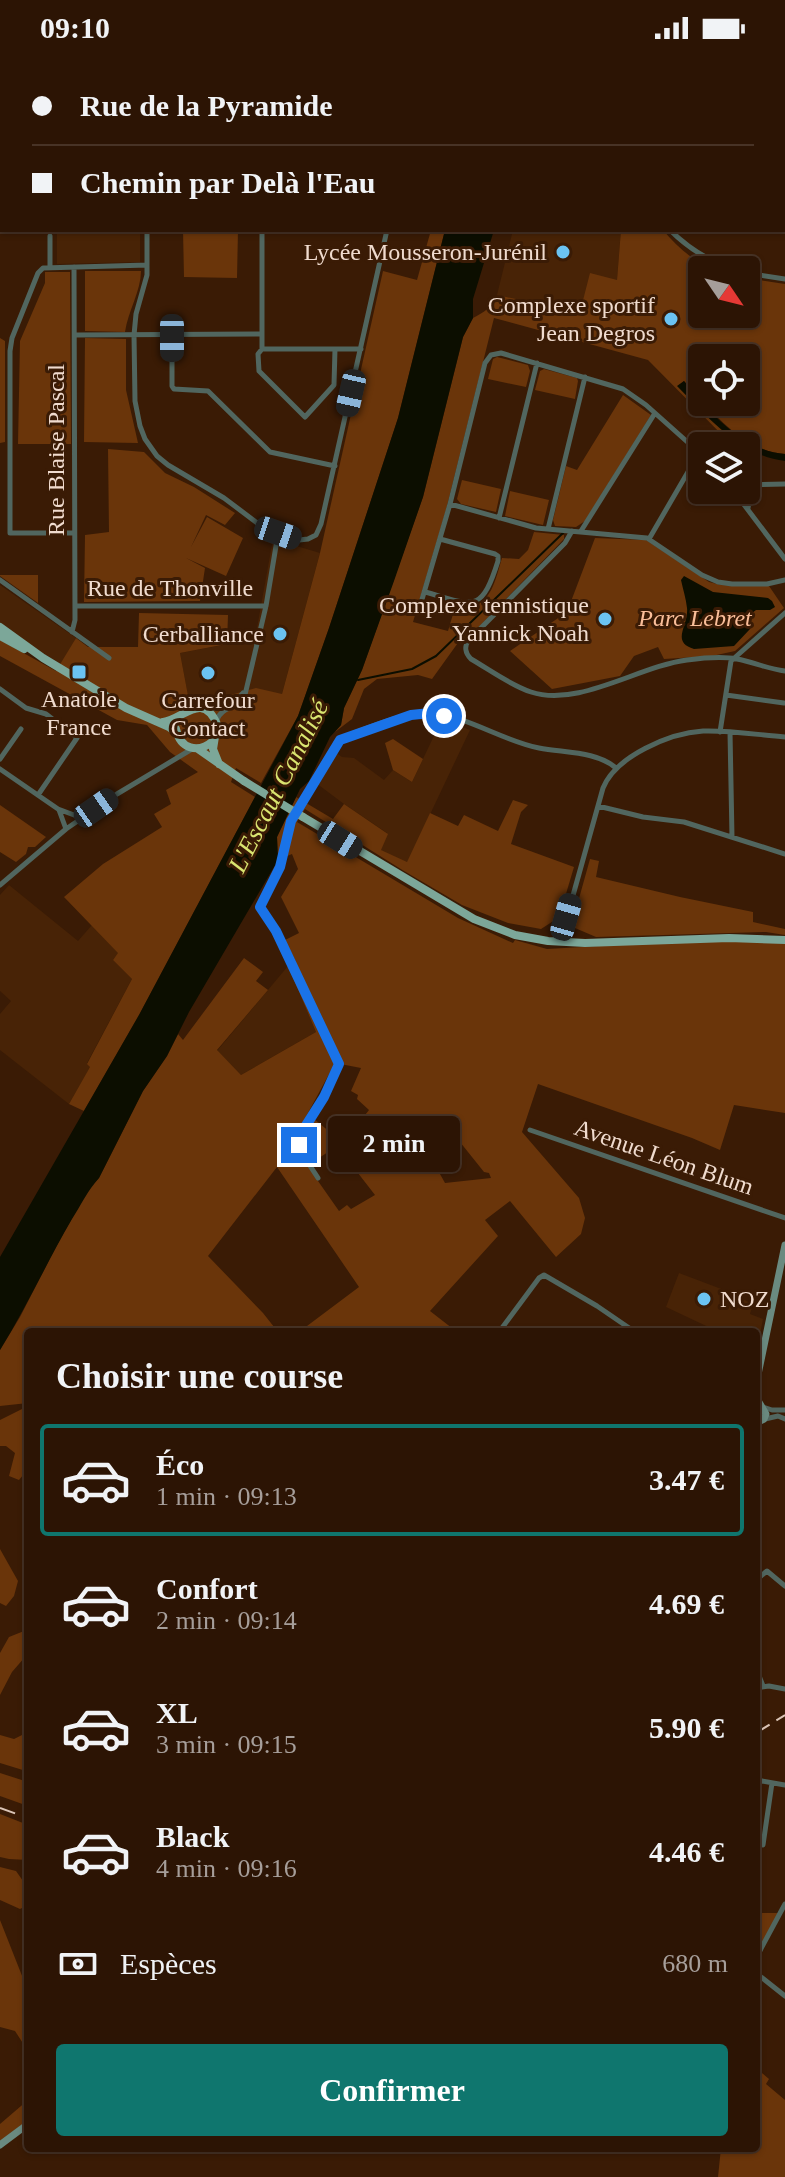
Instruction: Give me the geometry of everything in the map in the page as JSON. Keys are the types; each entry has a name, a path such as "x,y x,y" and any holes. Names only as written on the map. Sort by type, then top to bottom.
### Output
{"main road":[{"path":"0,627 43,658"},
{"path":"0,636 126,708 169,727 184,745 196,749 457,909 503,932 536,940 785,940"},
{"path":"157,722 168,722 191,709 202,709 212,714 217,732 214,739 209,745 196,749"},
{"path":"178,736 180,717"},
{"path":"214,739 213,751 219,764"},
{"path":"760,1364 784,1246"},
{"path":"0,2145 24,2127"}],"street":[{"path":"147,232 145,287 135,319 134,335 136,408 143,434 151,448 168,465 219,494 264,528 299,540 316,535 320,527 387,232"},
{"path":"262,232 262,349 258,354 259,371 305,417 334,385 335,349"},
{"path":"672,232 701,256"},
{"path":"50,236 50,267"},
{"path":"74,533 10,533 6,447 11,342 38,273 43,268 147,265"},
{"name":"Rue Blaise Pascal","path":"72,632 75,606 74,267"},
{"path":"760,275 785,279"},
{"path":"172,334 174,389 208,391 271,453 335,466"},
{"path":"74,335 262,334"},
{"path":"262,349 361,349"},
{"path":"418,613 450,504 485,363 491,355 498,352 623,389 656,413 688,443"},
{"path":"499,518 537,363"},
{"path":"548,529 585,377"},
{"path":"581,531 656,413"},
{"path":"649,539 688,474"},
{"path":"760,485 785,484"},
{"path":"450,504 536,528 649,539 702,575 718,582 767,584 785,580"},
{"path":"744,504 785,559"},
{"path":"748,504 748,509"},
{"path":"1,509 10,509"},
{"path":"572,531 565,543 469,640 466,646 471,659 520,688 556,696 614,683 680,661 733,658 785,671"},
{"path":"216,721 222,711 241,703 246,689 266,606 278,533"},
{"path":"425,592 466,603 475,602 489,588 498,561 495,554 440,539"},
{"path":"0,580 109,658"},
{"name":"Rue de Thonville","path":"75,606 266,606"},
{"path":"720,732 733,658 785,613"},
{"path":"0,689 26,708 44,712 75,735 76,742 38,795"},
{"path":"202,709 220,707 240,697 246,689"},
{"path":"725,694 784,703"},
{"path":"318,1178 300,1148 299,1138 327,1093 339,1062 276,931 260,907 280,867 291,821 300,814 336,744 348,735 406,716 430,713 454,718 533,747 604,759 616,768"},
{"path":"0,759 21,729"},
{"path":"560,940 605,783 616,768 639,752 695,732 785,737"},
{"path":"730,732 732,837"},
{"path":"173,760 178,750 178,736"},
{"path":"0,885 66,829 173,760 196,749"},
{"path":"0,769 58,809 82,818"},
{"path":"598,806 643,817 678,821 785,854"},
{"path":"58,809 66,829"},
{"name":"Avenue Léon Blum","path":"530,1130 785,1218"},
{"path":"502,1328 542,1275 629,1328"},
{"path":"760,1402 772,1410 785,1410"},
{"path":"760,1420 776,1416 785,1419"},
{"path":"760,1577 767,1571 785,1586"},
{"path":"760,1687 785,1689"},
{"path":"760,1781 785,1785"},
{"path":"763,1845 772,1783"},
{"path":"760,1951 785,1904"},
{"path":"760,1976 785,1996"}],"shaded area":[{"path":"57,232 140,232 140,262 57,264"},
{"name":"Lycée Mousseron-Jurénil","path":"513,232 621,232 617,280 580,312 497,295"},
{"path":"273,539 320,553 282,694 242,694 190,706 180,653 255,639"},
{"path":"0,585 76,638 61,664 0,627"},
{"path":"442,719 470,730 407,863 380,850 387,833 316,783 335,752 342,757 354,758 384,780 393,770 412,782"},
{"path":"9,885 78,941 92,925 119,953 113,960 132,979 87,1063 91,1066 69,1104 0,1050 0,1014 11,1001 0,991 0,895"},
{"path":"288,966 316,1032 241,1075 217,1051"},
{"path":"679,1273 753,1304 750,1314 763,1319 760,1334 760,1328 711,1328 666,1307"}],"green space":[{"path":"183,232 238,232 237,278 184,277"},
{"path":"430,232 444,232 398,418 298,716 261,783 236,768 231,782 255,797 84,1111 69,1104 132,979 113,960 118,953 64,897 103,864 162,827 154,814 171,804 166,790 198,772 170,752 147,725 117,720 0,656 0,640 56,671 76,638 88,647 138,647 139,613 228,615 227,644 180,653 190,706 256,688 282,694 320,553 383,271 417,280"},
{"path":"621,232 665,232 690,256 688,328 760,328 760,280 785,284 785,454 760,448 760,432 735,432 718,416 760,416 760,344 688,344 688,385 684,381 678,386 688,396 688,400 648,360 494,318 446,510 413,622 448,631 456,604 476,605 483,601 493,586 502,558 519,559 528,550 534,532 564,535 564,539 465,641 460,640 432,679 418,675 377,679 364,689 352,719 335,732 341,725 344,708 362,670 423,497 463,337 473,318 491,306 497,295 580,312 590,273 617,280"},
{"path":"85,271 141,271 125,332 85,331"},
{"path":"45,272 70,272 71,444 18,444 20,341 45,283"},
{"path":"0,338 5,341 5,442 0,443"},
{"path":"85,338 126,339 126,390 138,443 84,442"},
{"path":"497,357 528,365 530,371 526,387 488,379 493,359"},
{"path":"544,369 577,378 575,399 535,390 540,371"},
{"path":"623,395 651,415 585,521 576,527 555,526 553,520 566,466 577,470"},
{"path":"703,416 709,416 725,432 719,432"},
{"path":"108,449 144,452 165,473 235,513 225,525 206,515 191,547 207,517 243,538 226,576 186,558 205,568 200,601 84,602 85,535 109,532"},
{"path":"462,480 501,489 496,512 461,504 457,499"},
{"path":"510,491 549,500 543,525 505,516"},
{"name":"Parc Lebret","path":"595,538 646,540 709,582 769,586 784,608 735,651 664,659 658,647 634,656 620,676 552,689 510,651 567,612"},
{"path":"38,575 38,603 0,576"},
{"path":"393,739 423,759 412,782 393,770 385,743"},
{"path":"296,797 333,819 344,804 388,834 381,850 407,862 430,813 458,826 464,815 498,831 513,800 528,805 521,812 511,844 574,867 560,914 541,929 508,923 462,905 305,809 297,822 458,918 513,943 515,940 547,949 686,941 785,944 785,1113 734,1105 720,1150 538,1084 522,1132 579,1198 585,1218 581,1234 556,1257 510,1201 485,1220 498,1236 430,1311 452,1328 304,1328 359,1287 277,1167 208,1256 275,1328 24,1328 24,1403 0,1406 0,1350 89,1188 99,1178 143,1091 178,1034 183,1040 244,958 263,972 256,981 268,990 217,1050 241,1075 316,1032 288,966 296,962 285,940 299,933 281,897 298,869 292,854 278,860 277,837","holes":["335,1063 361,1068 351,1091 369,1110 343,1143 313,1118 303,1136 313,1162 337,1146 375,1195 351,1209 347,1205 339,1211 297,1151 296,1135","456,1137 484,1172 489,1173 491,1178 445,1183 430,1156"]},
{"path":"0,805 46,837 35,847 28,847 26,854 16,862 0,852"},
{"path":"590,859 599,861 596,877 753,912 753,922 785,929 785,935 766,932 596,937 575,928 573,920"},
{"path":"24,1408 24,1474 19,1480 9,1476 15,1453 6,1446 0,1446 0,1420"},
{"path":"0,1549 18,1581 14,1596 6,1606 0,1603"},
{"path":"24,1631 24,1658 12,1672 0,1695 0,1653 9,1637"},
{"path":"24,1734 24,1770 0,1763 0,1735 14,1739"},
{"path":"0,1773 24,1781 24,1805 0,1796"},
{"path":"0,1814 24,1823 24,1860 0,1857"},
{"path":"0,1867 16,1871 24,1882 24,1907 20,1909 0,1900"},
{"path":"760,1913 782,1913 760,1954"},
{"path":"0,1920 24,1981 24,2045 15,2031 0,2027"},
{"path":"760,2071 769,2079 766,2084 785,2100 785,2177 718,2177 721,2152 760,2152"},
{"path":"24,2103 24,2123 0,2141 0,2124"}],"water":[{"name":"L'Escaut Canalisé","path":"444,232 493,232 473,299 473,318 463,337 423,497 362,670 344,708 341,725 330,737 309,781 300,789 277,837 278,860 189,1012 167,1056 143,1091 99,1178 72,1219 0,1350 0,1257 139,1015 298,716 398,418"},
{"path":"684,381 688,386 688,397 677,386"},
{"path":"707,416 715,416 734,432 725,432"},
{"path":"760,448 785,454 785,461 760,454"},
{"path":"684,576 713,592 768,598 775,607 752,613 750,629 734,646 694,649 683,642 682,637 687,614 681,580"}],"waterway":[{"path":"358,680 412,669 436,656 563,533"}],"railway":[{"path":"760,1731 785,1715"},
{"path":"0,1808 24,1817"}],"place":[{"name":"Lycée Mousseron-Jurénil","path":"563,252"},
{"name":"Complexe sportif Jean Degros","path":"671,319"},
{"name":"Complexe tennistique Yannick Noah","path":"605,619"},
{"name":"Cerballiance","path":"280,634"},
{"name":"Anatole France","path":"79,672"},
{"name":"Carrefour Contact","path":"208,673"},
{"name":"NOZ","path":"704,1299"}],"route":[{"path":"299,1145 300,1135 324,1097 339,1064 276,931 260,907 280,867 291,821 336,744 348,735 411,715 430,713 444,716"}]}
